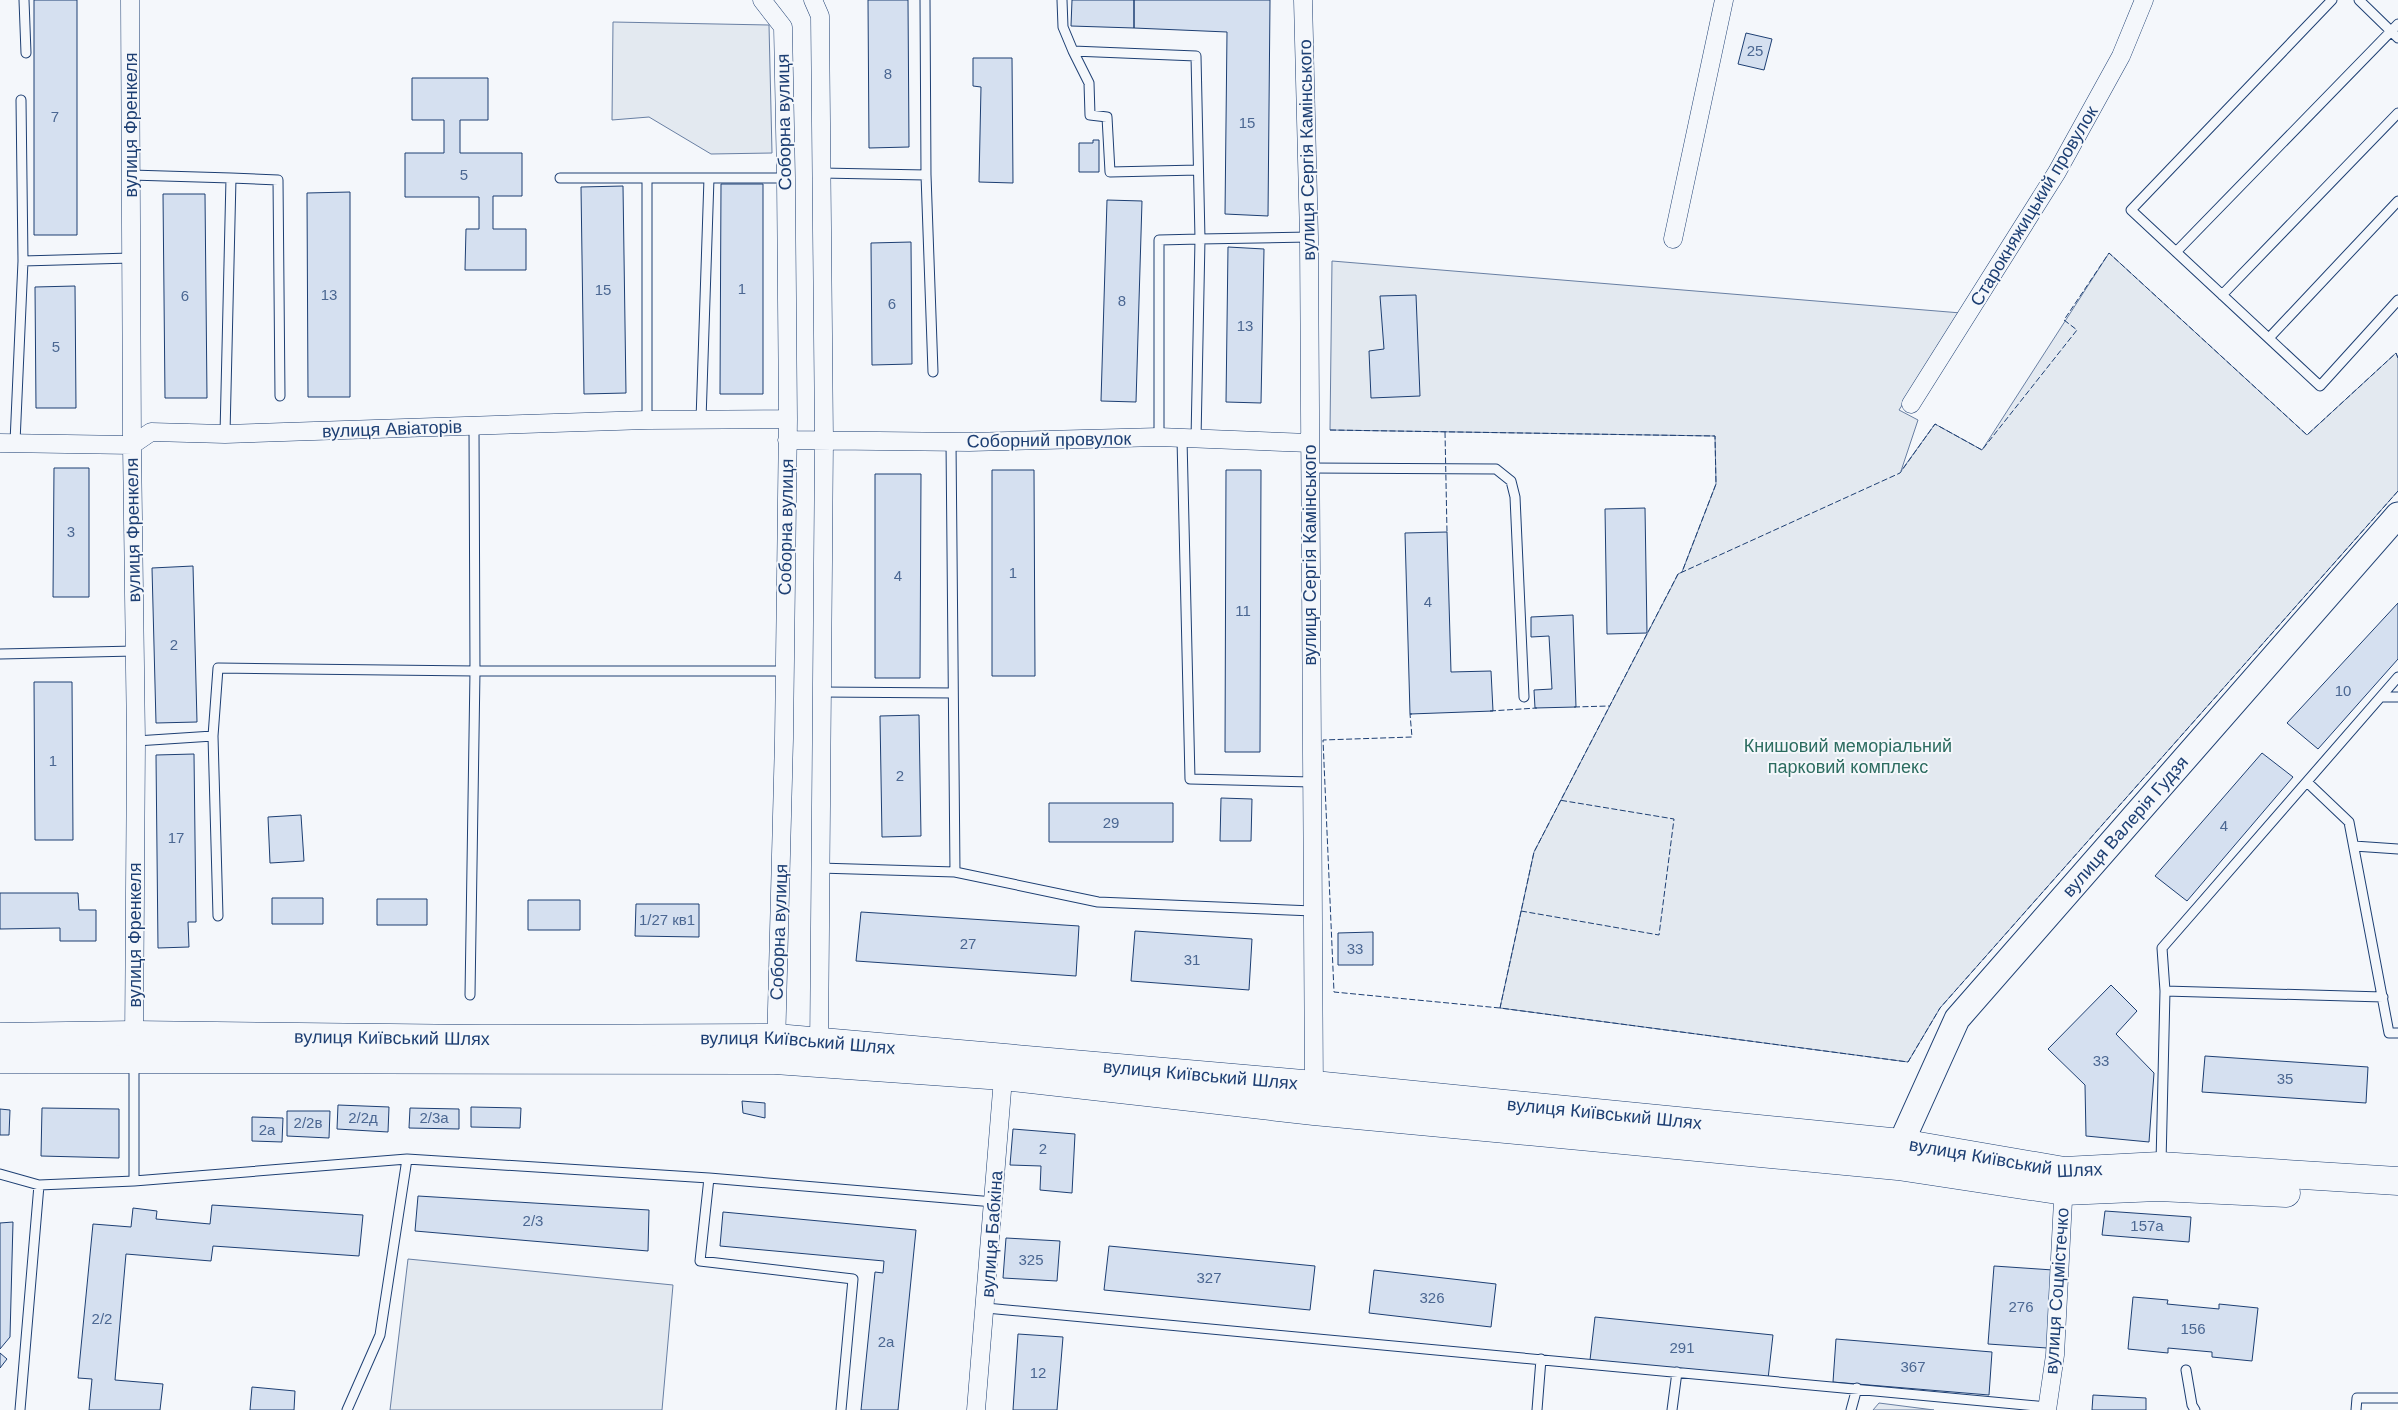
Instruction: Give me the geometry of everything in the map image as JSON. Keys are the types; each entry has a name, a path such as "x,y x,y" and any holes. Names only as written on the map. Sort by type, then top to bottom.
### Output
{"highway":[{"name":"вулиця Київський Шлях","path":"0,1037 134,1047"},
{"name":"вулиця Київський Шлях","path":"0,1059 134,1047 481,1039 776,1049 1004,1067 1899,1154 2064,1181 2398,1198"},
{"name":"вулиця Київський Шлях","path":"2064,1181 2160,1166 2398,1181"}],"street":[{"name":"вулиця Френкеля","path":"130,0 132,445 136,741 134,1047"},
{"name":"Соборна вулиця","path":"762,0 783,27 786,178 788,419 785,671 776,1049"},
{"name":"Соборна вулиця","path":"812,0 820,16 824,440 819,868 819,1052"},
{"name":"вулиця Сергія Камінського","path":"1303,0 1309,237 1314,1098"},
{"path":"1673,239 1724,0"},
{"name":"Старокняжицький провулок","path":"1911,404 2057,172 2121,56 2144,0"},
{"name":"вулиця Авіаторів","path":"132,445 152,432 225,434 647,420 788,419"},
{"name":"Соборний провулок","path":"787,440 951,442 1159,437 1310,443"},
{"path":"8,443 132,445"},
{"name":"вулиця Валерія Гудзя","path":"1899,1154 1958,1019 2398,515"},
{"name":"вулиця Бабкіна","path":"976,1410 986,1308 1004,1067"},
{"name":"вулиця Соцмістечко","path":"2047,1408 2056,1354 2064,1181"}],"lane":[{"path":"24,0 26,53"},
{"path":"925,0 926,175 933,372"},
{"path":"1062,0 1063,27 1072,51 1089,83 1090,115 1107,117 1110,172 1198,170"},
{"path":"2332,0 2131,210 2320,386 2398,300"},
{"path":"2176,252 2396,31 2359,0"},
{"path":"1072,51 1196,56 1200,239 1189,439 1190,779 1312,782"},
{"path":"8,443 23,261 21,100"},
{"path":"2222,295 2398,114"},
{"path":"821,173 926,175"},
{"path":"132,175 278,180 280,396"},
{"path":"225,434 231,178"},
{"path":"560,178 786,178"},
{"path":"647,178 647,420"},
{"path":"701,420 709,178"},
{"path":"2269,338 2398,201"},
{"path":"1159,437 1159,240 1309,237"},
{"path":"23,261 131,258"},
{"path":"470,994 475,671 474,427"},
{"path":"951,442 954,872"},
{"path":"1310,468 1496,469 1511,481 1515,497 1524,698"},
{"path":"0,654 135,651"},
{"path":"218,916 213,736 218,668 475,671 785,671"},
{"path":"2160,1166 2163,1145 2165,991 2162,948 2398,677"},
{"path":"821,692 953,693"},
{"path":"2381,697 2398,697"},
{"path":"136,741 213,736"},
{"path":"2307,782 2349,822 2389,1033 2398,1033"},
{"path":"2354,846 2398,849"},
{"path":"819,868 954,872 1098,902 1313,912"},
{"path":"2165,991 2383,997"},
{"path":"134,1047 134,1181"},
{"path":"347,1410 380,1335 407,1159"},
{"path":"0,1174 39,1185 134,1181 407,1159 709,1178 994,1202"},
{"path":"709,1178 700,1262 853,1279 841,1410"},
{"path":"20,1410 39,1185"},
{"path":"986,1308 1857,1388 2047,1408"},
{"path":"1537,1410 1541,1359"},
{"path":"2186,1370 2192,1405 2195,1410"},
{"path":"1672,1410 1677,1372"},
{"path":"1851,1410 1857,1388"},
{"path":"2356,1410 2357,1398 2398,1398"}],"green space":[{"path":"613,22 769,25 772,153 711,154 649,117 612,120"},
{"name":"Книшовий меморіальний парковий комплекс","path":"2109,253 2307,435 2396,353 2398,358 2398,491 1940,1008 1908,1062 1500,1008 1534,852 1678,574 1682,572 1716,484 1715,436 1330,430 1332,261 1961,313 1899,410 1918,420 1901,471 1935,424 1982,450"},
{"path":"408,1259 673,1285 662,1410 390,1410"},
{"path":"1879,1403 1934,1410 1873,1410"}],"building":[{"path":"34,0 77,0 77,235 34,235"},
{"path":"868,0 908,0 909,147 869,148"},
{"path":"1072,0 1134,0 1134,28 1071,26"},
{"path":"1134,0 1270,0 1268,216 1225,214 1227,32 1134,28"},
{"path":"1746,33 1772,39 1764,70 1738,64"},
{"path":"973,58 1012,58 1013,183 979,182 981,87 973,86"},
{"path":"412,78 488,78 488,120 460,120 460,153 522,153 522,196 493,196 493,229 526,229 526,270 465,270 466,229 479,229 479,197 405,197 405,153 444,153 444,120 412,120"},
{"path":"1093,140 1099,140 1099,172 1079,172 1079,143 1093,143"},
{"path":"721,184 763,184 763,394 720,394"},
{"path":"623,186 626,393 584,394 581,187"},
{"path":"350,192 350,397 308,397 307,193"},
{"path":"163,194 205,194 207,398 165,398"},
{"path":"1107,200 1142,201 1136,402 1101,401"},
{"path":"911,242 912,364 872,365 871,243"},
{"path":"1228,247 1264,249 1261,403 1226,402"},
{"path":"75,286 76,408 36,408 35,287"},
{"path":"1416,295 1420,396 1371,398 1369,351 1384,349 1380,296"},
{"path":"54,468 89,468 89,597 53,597"},
{"path":"992,470 1034,470 1035,676 992,676"},
{"path":"1226,470 1261,470 1260,752 1225,752"},
{"path":"875,474 921,474 920,678 875,678"},
{"path":"1645,508 1647,633 1607,634 1605,509"},
{"path":"1447,532 1451,672 1491,671 1493,711 1410,714 1405,533"},
{"path":"193,566 197,722 156,723 152,568"},
{"path":"2398,603 2398,659 2318,749 2287,723"},
{"path":"1573,615 1576,707 1535,708 1534,690 1552,689 1549,636 1531,637 1531,617"},
{"path":"34,682 72,682 73,840 35,840"},
{"path":"919,715 921,836 882,837 880,716"},
{"path":"2262,753 2293,777 2187,901 2155,876"},
{"path":"194,754 196,922 188,922 189,947 158,948 156,755"},
{"path":"1221,798 1252,799 1251,841 1220,841"},
{"path":"1049,803 1173,803 1173,842 1049,842"},
{"path":"301,815 304,861 270,863 268,817"},
{"path":"0,893 78,893 79,910 96,910 96,941 60,941 60,928 0,929"},
{"path":"272,898 323,898 323,924 272,924"},
{"path":"377,899 427,899 427,925 377,925"},
{"path":"528,900 580,900 580,930 528,930"},
{"path":"636,904 699,904 699,937 635,936"},
{"path":"861,912 1079,926 1076,976 856,961"},
{"path":"1135,931 1252,939 1249,990 1131,981"},
{"path":"1373,932 1373,965 1338,965 1338,933"},
{"path":"2111,985 2137,1011 2116,1034 2154,1073 2149,1142 2086,1136 2085,1085 2048,1049"},
{"path":"2205,1056 2368,1067 2366,1103 2202,1092"},
{"path":"742,1101 765,1103 765,1118 743,1113"},
{"path":"338,1105 389,1107 388,1132 337,1129"},
{"path":"471,1107 521,1108 520,1128 471,1127"},
{"path":"42,1108 119,1109 119,1158 41,1156"},
{"path":"410,1108 459,1109 459,1129 409,1128"},
{"path":"0,1109 10,1110 9,1135 0,1135"},
{"path":"287,1111 330,1111 329,1138 287,1136"},
{"path":"252,1117 283,1118 282,1142 252,1141"},
{"path":"1013,1129 1075,1134 1072,1193 1040,1190 1041,1166 1010,1165"},
{"path":"418,1196 649,1210 648,1251 415,1231"},
{"path":"212,1205 363,1215 359,1256 213,1246 211,1261 126,1254 115,1380 163,1384 160,1410 89,1410 92,1379 78,1378 93,1224 131,1227 133,1208 157,1211 156,1219 210,1224"},
{"path":"2105,1211 2191,1217 2189,1242 2102,1235"},
{"path":"723,1212 916,1230 898,1410 861,1410 875,1272 883,1273 884,1261 720,1246"},
{"path":"13,1222 10,1337 0,1349 0,1223"},
{"path":"1006,1238 1060,1241 1057,1281 1003,1278"},
{"path":"1109,1246 1315,1266 1310,1310 1104,1290"},
{"path":"1994,1266 2053,1270 2047,1348 1988,1344"},
{"path":"1374,1270 1496,1284 1491,1327 1369,1313"},
{"path":"2133,1297 2168,1300 2167,1304 2219,1309 2219,1304 2258,1308 2252,1361 2212,1357 2212,1352 2168,1348 2168,1353 2128,1349"},
{"path":"1595,1317 1773,1335 1768,1379 1590,1360"},
{"path":"1018,1334 1063,1337 1057,1410 1013,1410"},
{"path":"1836,1339 1992,1352 1989,1395 1833,1382"},
{"path":"0,1353 7,1359 0,1368"},
{"path":"252,1387 295,1391 294,1410 250,1410"},
{"path":"2093,1395 2146,1398 2146,1410 2092,1410"}],"fence":[{"path":"2398,358 2396,353 2307,435 2109,253 2064,320 2077,330 1982,450 1935,424 1900,473 1678,574 1534,852 1500,1008 1908,1062 1940,1008 2398,491"},
{"path":"1330,430 1715,436 1716,484 1682,572"},
{"path":"1445,432 1447,532"},
{"path":"1574,707 1609,706"},
{"path":"1490,711 1537,708"},
{"path":"1412,714 1410,714 1412,737 1323,740 1334,992 1500,1008"},
{"path":"1521,911 1659,935 1674,819 1559,800"}]}
